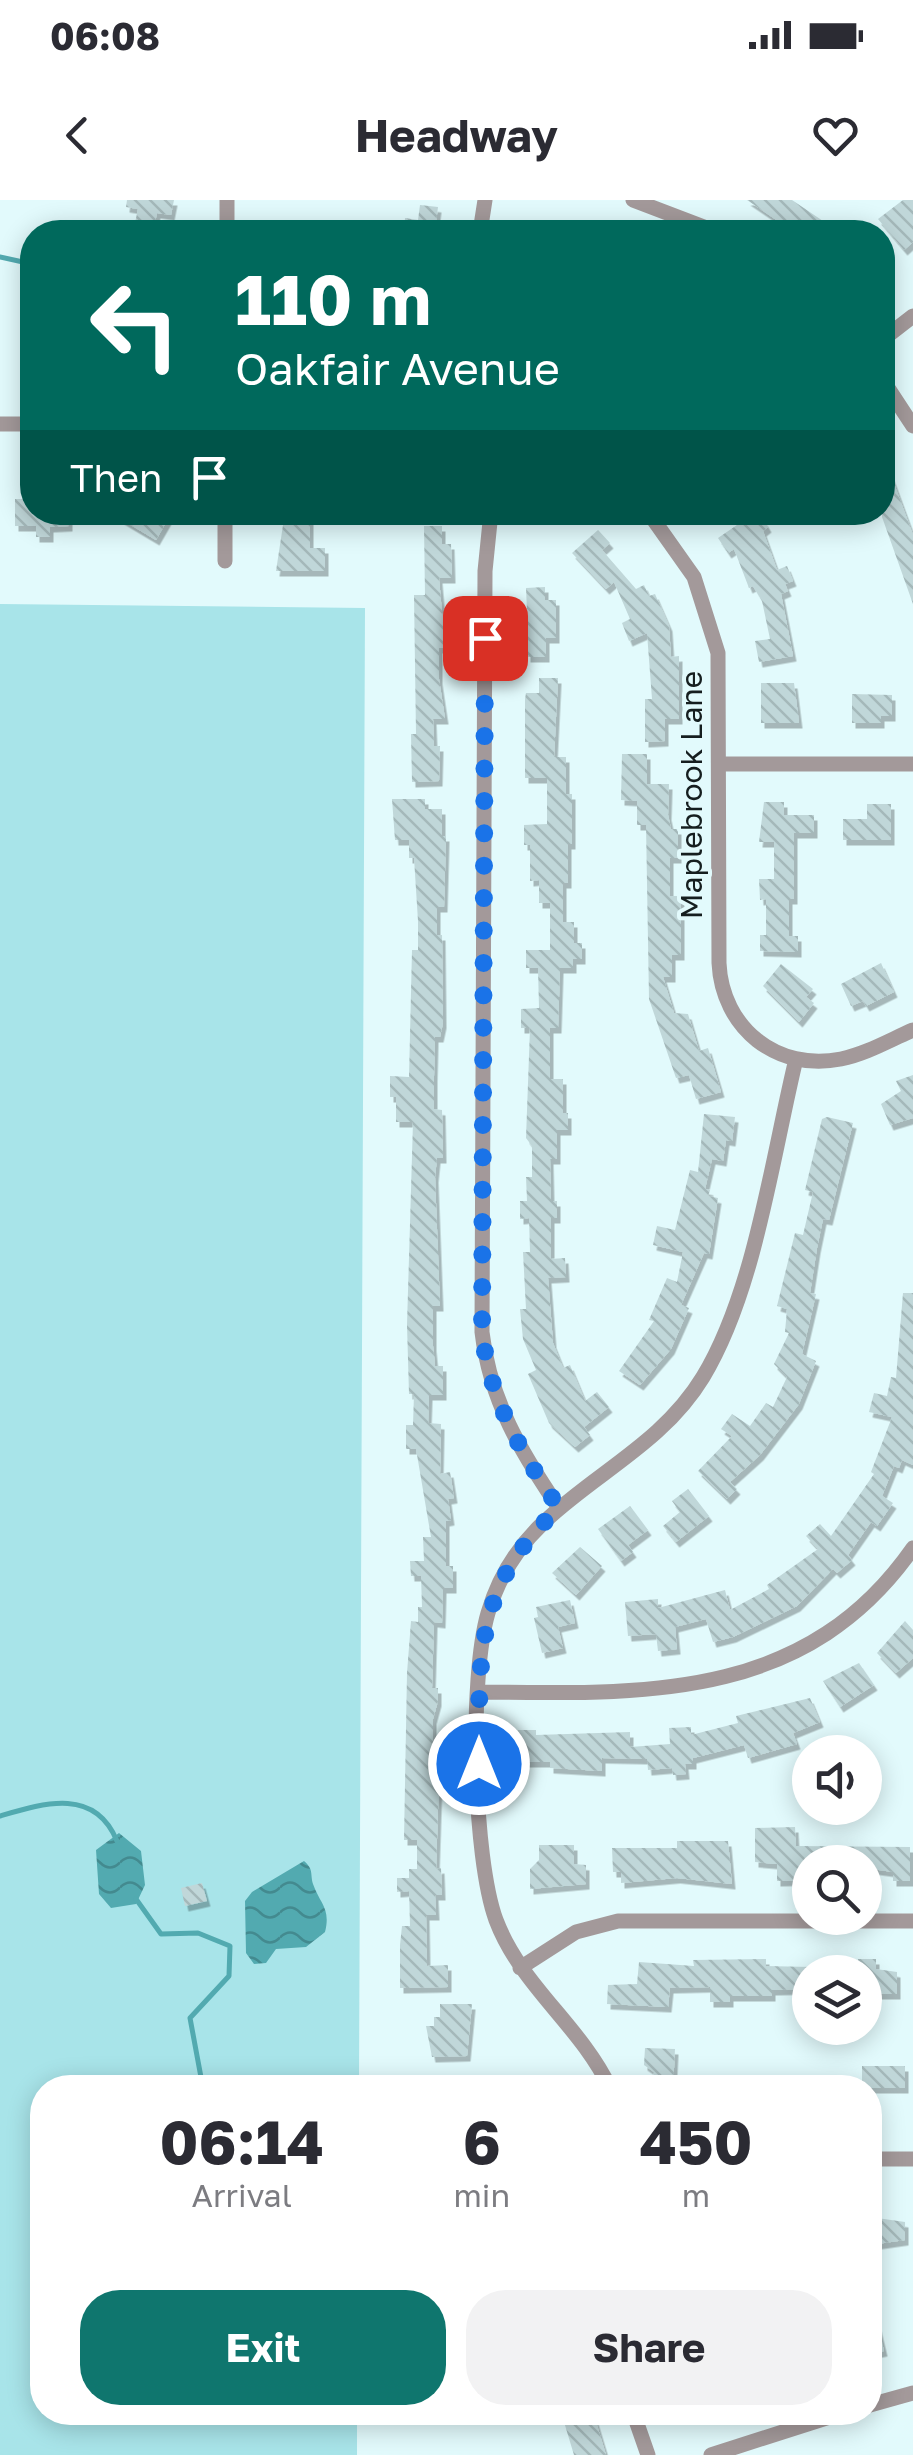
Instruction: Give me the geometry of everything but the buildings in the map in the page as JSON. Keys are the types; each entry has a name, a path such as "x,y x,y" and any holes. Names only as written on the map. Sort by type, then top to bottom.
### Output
{"street":[{"path":"634,200 686,220"},
{"path":"895,399 913,426"},
{"path":"225,525 225,561"},
{"path":"491,525 485,604 482,1332 492,1385 505,1421 559,1508"},
{"name":"Maplebrook Lane","path":"658,525 688,565 708,611 720,672 721,988 740,1026 765,1047 796,1059"},
{"path":"720,764 913,764"},
{"path":"603,2075 584,2042 520,1968 496,1920 482,1864 481,1644 495,1592 520,1547 559,1508 657,1434 689,1397 717,1354 740,1292 796,1059 848,1057 913,1030"},
{"path":"479,1692 643,1692 735,1677 789,1655 834,1627 885,1582 913,1548"},
{"path":"520,1968 576,1932 618,1921 913,1921"},
{"path":"882,2159 913,2159"},
{"path":"882,2402 913,2393"},
{"path":"638,2425 648,2455"},
{"path":"711,2455 804,2425"}],"shaded area":[{"path":"0,604 365,608 359,2075 30,2075 30,2425 357,2425 357,2455 0,2455"}],"water":[{"path":"119,1833 141,1851 145,1885 136,1904 111,1908 99,1894 96,1850"},
{"path":"304,1861 326,1912 325,1932 306,1947 276,1949 266,1963 254,1964 246,1953 245,1901 252,1892"}],"waterway":[{"path":"0,257 20,261"},
{"path":"0,1816 51,1804 82,1806 96,1812 117,1841"},
{"path":"136,1899 161,1934 198,1933 230,1946 229,1976 190,2018 201,2075"}],"route":[{"path":"479,1764 479,1660 490,1606 520,1547 559,1508 520,1451 505,1421 492,1385 482,1332 485,638"}]}
